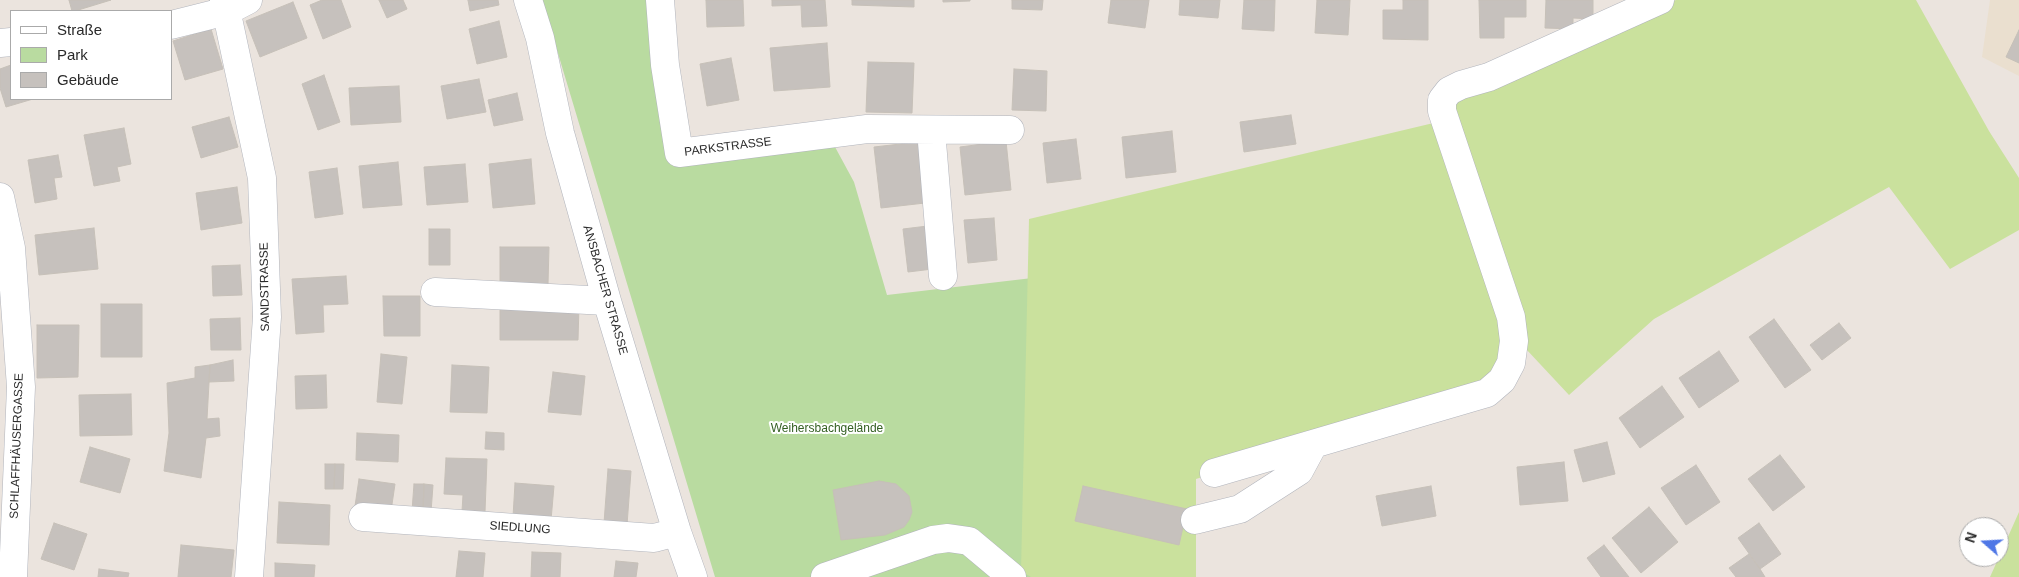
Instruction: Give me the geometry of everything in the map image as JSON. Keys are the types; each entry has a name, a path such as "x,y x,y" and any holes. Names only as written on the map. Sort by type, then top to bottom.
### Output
{"street":[{"name":"ANSBACHER STRASSE","path":"528,0 540,38 560,133 607,301 692,577"},
{"name":"PARKSTRASSE","path":"660,0 665,65 679,153 867,130 1010,130"},
{"path":"1214,473 1487,393 1502,380 1511,362 1514,341 1511,317 1442,112 1442,100 1449,90 1489,76 1660,0"},
{"path":"172,25 233,4"},
{"name":"SANDSTRASSE","path":"233,4 262,178 267,317 249,577"},
{"path":"931,130 943,276"},
{"name":"SCHLAFFHÄUSERGASSE","path":"0,197 11,248 10,375 22,386 13,577"},
{"path":"435,292 607,301"},
{"path":"1196,520 1240,509 1299,470 1313,445"},
{"name":"SIEDLUNG","path":"363,517 654,538 677,532"},
{"path":"825,577 933,540 948,538 969,541 1012,577"}],"shaded area":[{"path":"1990,0 2019,0 2019,76 1982,57"}],"green space":[{"name":"Weihersbachgelände","path":"542,0 660,0 679,153 828,134 854,182 887,295 1041,277 1061,577 715,577"},
{"path":"1676,0 1916,0 1989,131 2019,178 2019,230 1950,269 1889,187 1654,319 1569,395 1526,349 1494,386 1196,479 1196,577 1031,577 1021,571 1029,219 1442,121 1464,94"},
{"path":"2019,512 2019,577 1990,577 1994,567 2009,567 2009,534"}],"building":[{"path":"69,0 111,0 78,10 72,10"},
{"path":"322,0 341,0 351,27 323,39 310,5"},
{"path":"379,0 403,0 407,9 387,18"},
{"path":"468,0 498,0 499,5 470,11"},
{"path":"706,0 743,0 744,26 707,27"},
{"path":"772,0 825,0 827,26 802,27 801,5 772,6"},
{"path":"852,0 914,0 914,7 852,5"},
{"path":"943,0 970,0 970,1 943,2"},
{"path":"1012,0 1043,0 1042,10 1012,9"},
{"path":"1111,0 1149,0 1145,28 1108,23"},
{"path":"1180,0 1220,0 1218,18 1179,15"},
{"path":"1244,0 1275,0 1274,31 1242,29"},
{"path":"1317,0 1350,0 1348,35 1315,33"},
{"path":"1403,0 1428,0 1428,40 1383,39 1383,10 1403,10"},
{"path":"1479,0 1526,0 1526,17 1504,17 1504,38 1480,38"},
{"path":"1546,0 1593,0 1593,19 1573,18 1573,29 1545,28"},
{"path":"293,2 307,38 260,57 246,21"},
{"path":"499,21 507,57 477,64 469,29"},
{"path":"211,29 223,69 185,80 173,41"},
{"path":"2019,30 2019,63 2006,57"},
{"path":"827,43 830,87 774,91 770,48"},
{"path":"731,58 739,100 707,106 700,64"},
{"path":"868,62 914,63 912,113 866,112"},
{"path":"10,65 10,100 30,100 6,107 0,88 0,69"},
{"path":"1014,69 1047,71 1046,111 1012,110"},
{"path":"324,75 340,122 318,130 302,84"},
{"path":"479,79 486,112 447,119 441,86"},
{"path":"399,86 401,122 351,125 349,88"},
{"path":"517,93 523,120 494,126 488,100"},
{"path":"1291,115 1296,144 1244,152 1240,122"},
{"path":"229,117 238,147 201,158 192,127"},
{"path":"124,128 131,164 117,167 120,181 94,186 84,135"},
{"path":"1172,131 1176,172 1126,178 1122,137"},
{"path":"1076,139 1081,179 1047,183 1043,143"},
{"path":"1006,141 1011,190 965,195 960,147"},
{"path":"918,142 925,203 881,208 874,147"},
{"path":"58,155 62,177 54,178 57,199 35,203 28,160"},
{"path":"531,159 535,204 493,208 489,164"},
{"path":"398,162 402,205 363,208 359,166"},
{"path":"465,164 468,202 427,205 424,167"},
{"path":"337,168 343,214 315,218 309,172"},
{"path":"237,187 242,223 201,230 196,193"},
{"path":"994,218 997,260 968,263 964,220"},
{"path":"936,225 941,268 908,272 903,229"},
{"path":"94,228 98,269 39,275 35,235"},
{"path":"429,229 450,229 450,265 429,265"},
{"path":"500,247 549,247 548,284 500,283"},
{"path":"240,265 242,295 213,296 212,266"},
{"path":"346,276 348,304 323,305 324,332 296,334 292,279"},
{"path":"383,296 420,296 420,336 384,336"},
{"path":"101,304 142,304 142,357 101,357"},
{"path":"500,306 579,306 578,340 500,340"},
{"path":"240,318 241,350 211,350 210,319"},
{"path":"1774,319 1811,370 1785,388 1749,337"},
{"path":"1839,323 1851,338 1822,360 1810,345"},
{"path":"37,325 79,325 78,377 37,378"},
{"path":"1719,351 1739,381 1699,408 1679,378"},
{"path":"381,354 407,357 402,404 377,402"},
{"path":"233,360 234,381 209,382 210,365"},
{"path":"210,365 207,419 219,418 220,436 206,438 201,478 164,471 169,433 167,383 195,378 195,367"},
{"path":"452,365 489,367 487,413 450,412"},
{"path":"553,372 585,376 581,415 548,412"},
{"path":"326,375 327,408 296,409 295,376"},
{"path":"1662,386 1684,417 1640,448 1619,418"},
{"path":"131,394 132,435 80,436 79,395"},
{"path":"486,432 504,433 504,450 485,449"},
{"path":"357,433 399,435 398,462 356,460"},
{"path":"1607,442 1615,474 1583,482 1574,450"},
{"path":"90,447 130,459 120,493 80,482"},
{"path":"1780,455 1805,487 1773,511 1748,479"},
{"path":"446,458 487,459 485,512 462,511 463,495 444,494"},
{"path":"1564,462 1568,501 1520,505 1517,467"},
{"path":"325,464 335,464 334,489 325,489"},
{"path":"335,464 344,464 343,489 334,489"},
{"path":"1696,465 1720,502 1686,525 1661,488"},
{"path":"608,469 631,471 627,525 604,523"},
{"path":"359,479 395,484 391,511 355,506"},
{"path":"879,481 896,484 909,496 912,512 909,520 904,527 885,535 841,540 833,490"},
{"path":"515,483 554,486 551,520 513,517"},
{"path":"414,484 424,484 423,512 412,511"},
{"path":"424,484 433,485 431,512 423,512"},
{"path":"1083,486 1187,509 1179,545 1075,521"},
{"path":"1431,486 1436,516 1382,526 1376,496"},
{"path":"279,502 330,505 329,545 277,543"},
{"path":"1649,507 1678,542 1641,573 1612,538"},
{"path":"54,523 87,534 74,570 41,559"},
{"path":"1759,523 1781,554 1760,569 1738,538"},
{"path":"181,545 234,550 231,577 178,577"},
{"path":"1604,545 1629,577 1601,577 1587,558"},
{"path":"459,551 485,553 483,577 456,577"},
{"path":"532,552 561,553 560,577 531,577"},
{"path":"1749,554 1765,577 1736,577 1729,568"},
{"path":"616,561 638,563 636,577 614,577"},
{"path":"275,563 315,565 314,577 275,577"},
{"path":"99,569 129,573 128,577 98,577"}]}
